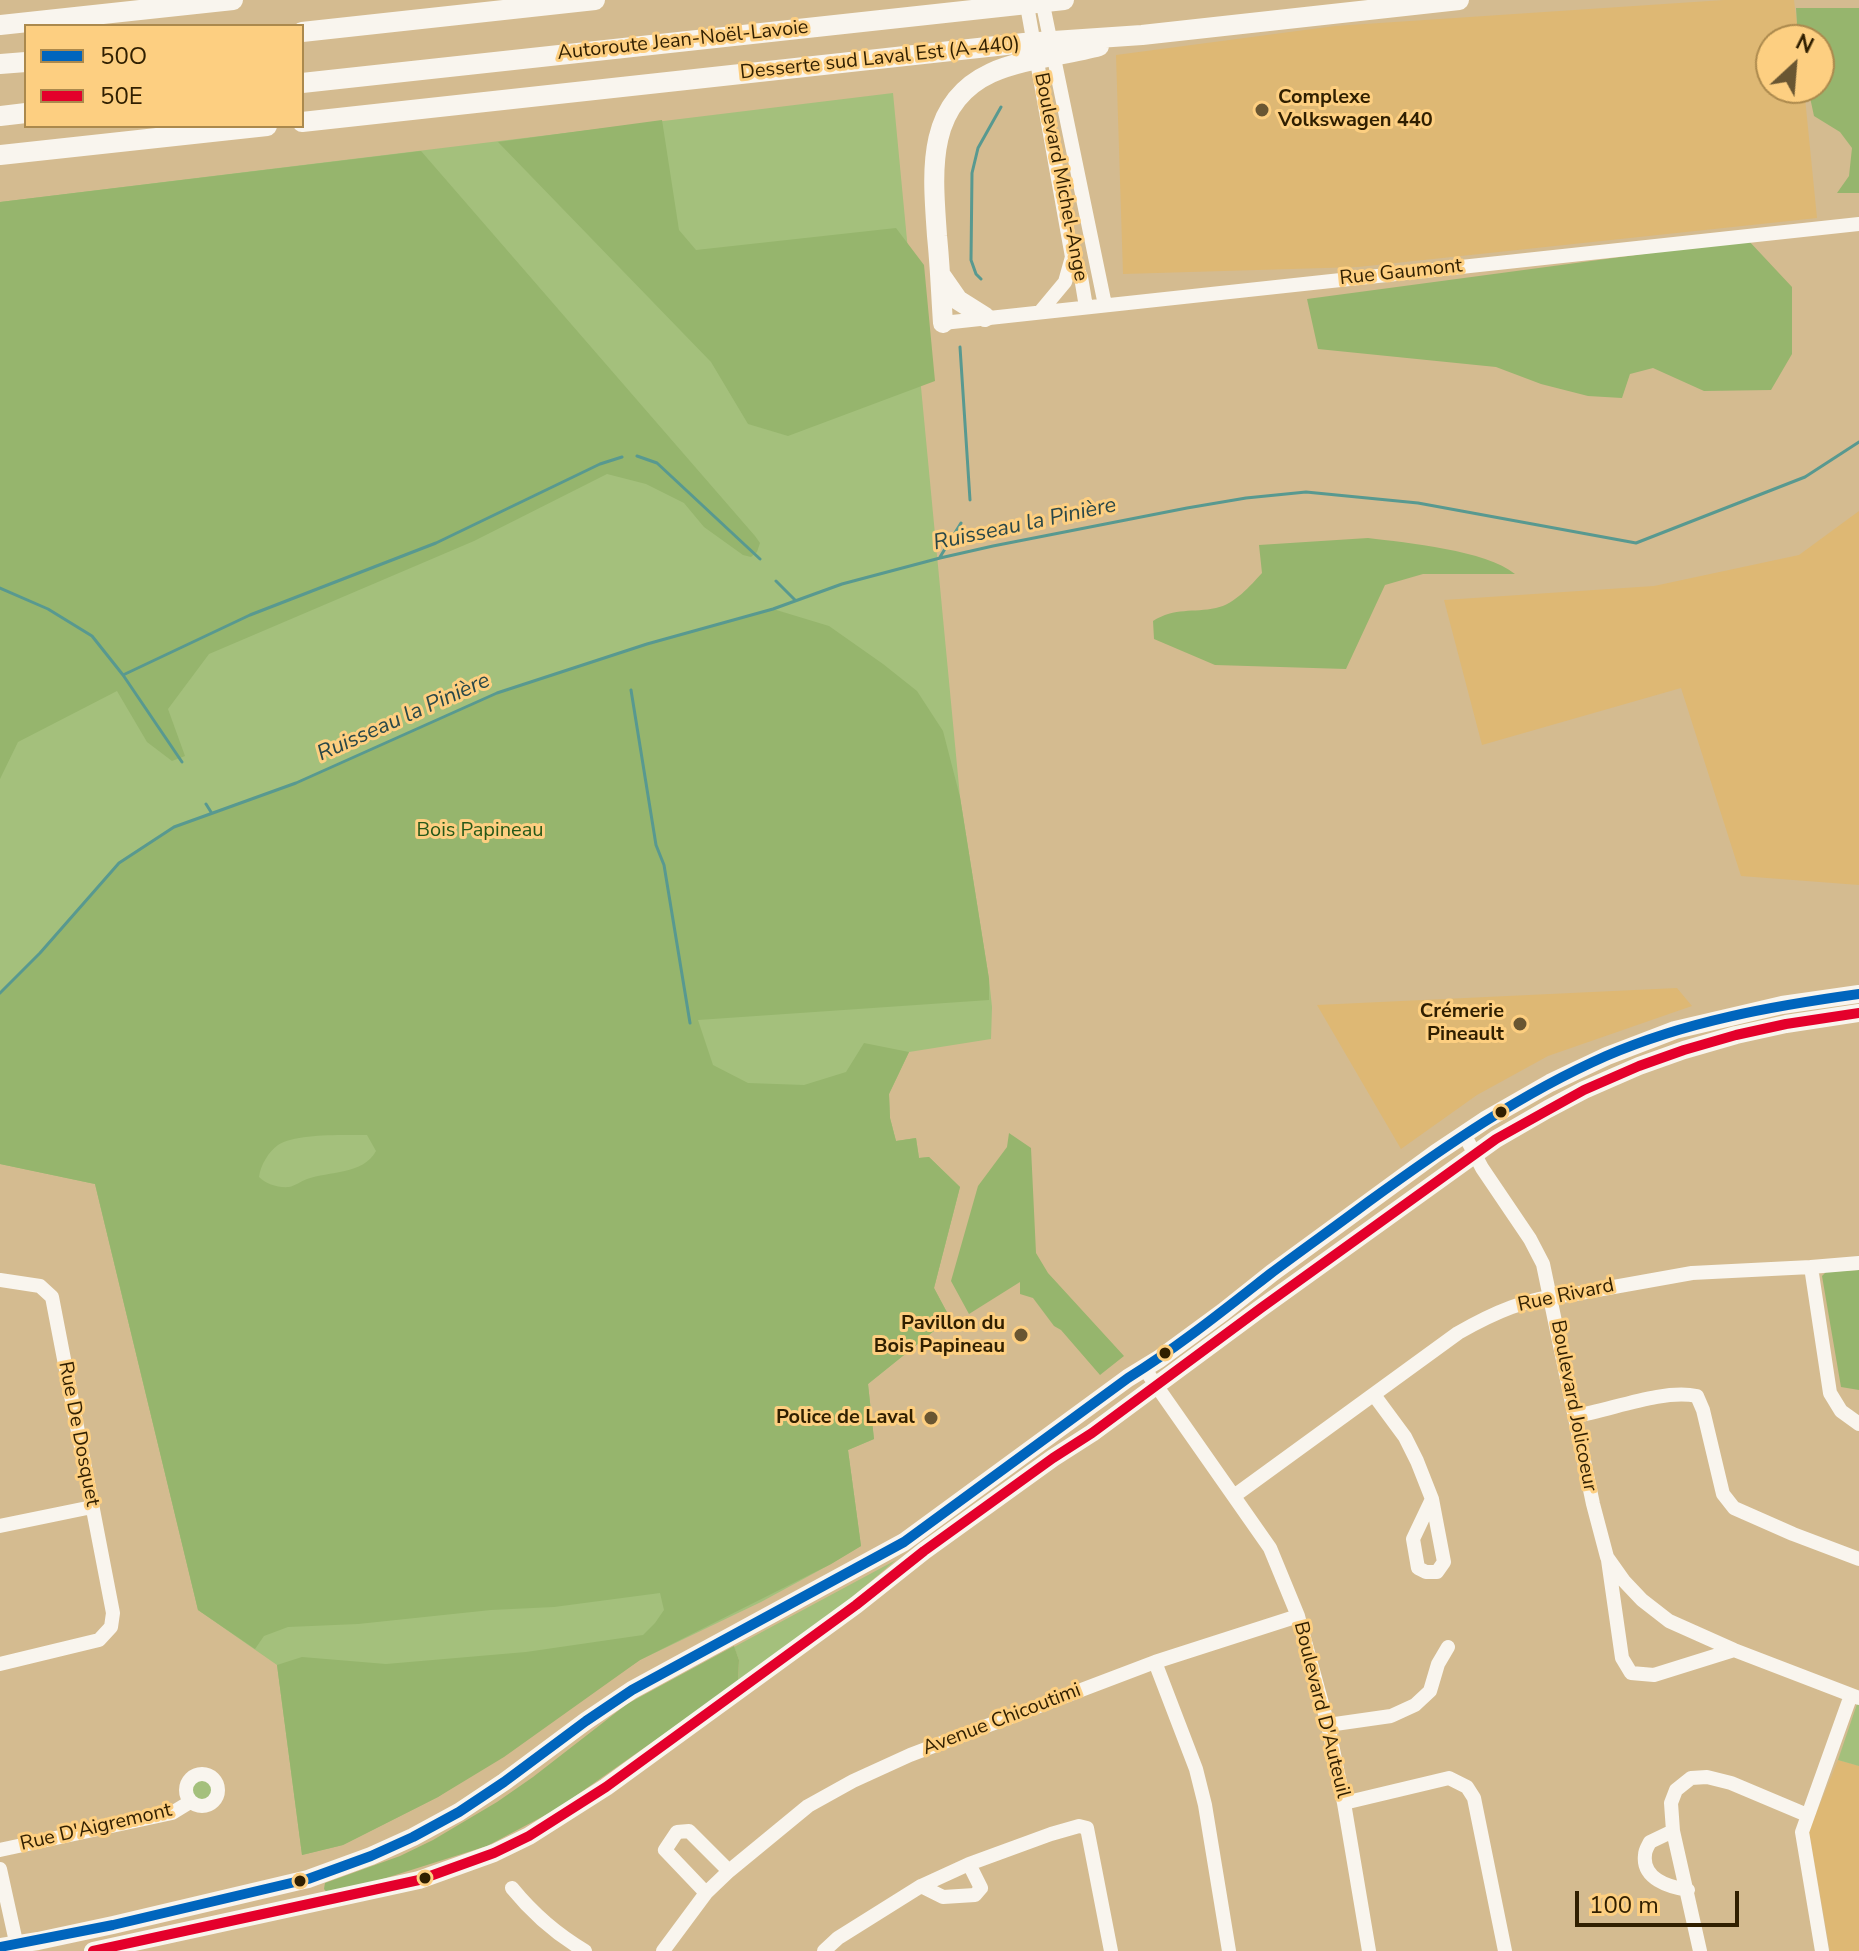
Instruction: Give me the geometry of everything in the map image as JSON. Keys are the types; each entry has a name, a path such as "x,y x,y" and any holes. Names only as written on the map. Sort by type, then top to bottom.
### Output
{"highway":[{"path":"0,25 233,0"},
{"path":"304,32 595,0"},
{"name":"Autoroute Jean-Noël-Lavoie","path":"304,83 1064,0"},
{"name":"Desserte sud Laval Est (A-440)","path":"304,122 1024,43 1142,35 1459,0"},
{"path":"943,323 934,161 937,138 953,104 984,76 1003,68 1142,35"},
{"path":"0,64 24,62"},
{"path":"0,116 24,113"},
{"path":"0,155 248,128"},
{"path":"0,141 24,139 107,143"},
{"path":"940,274 958,300 985,317"}],"main road":[{"path":"12,1947 288,1884 389,1849 472,1803 632,1690 904,1542 1223,1312 1291,1258 1464,1134 1513,1103 1607,1056 1675,1030 1782,1005 1859,994"},
{"path":"93,1951 419,1880 515,1843 588,1800 1474,1153 1560,1102 1661,1058 1749,1032 1804,1020 1859,1013"},
{"path":"1051,1436 1071,1448"},
{"path":"973,1493 984,1508"}],"street":[{"name":"Boulevard Michel-Ange","path":"1026,0 1072,257 1081,277 1086,307"},
{"name":"Boulevard Michel-Ange","path":"1042,0 1105,305"},
{"name":"Rue Gaumont","path":"943,323 1859,224"},
{"path":"1040,312 1065,282 1072,257"},
{"name":"Boulevard Jolicoeur","path":"1464,1134 1484,1172 1539,1255 1546,1273 1593,1504 1607,1557 1622,1658 1631,1673 1654,1675 1734,1650"},
{"name":"Rue Rivard","path":"1234,1496 1472,1325 1519,1304 1550,1296 1692,1273 1859,1263"},
{"path":"1811,1267 1830,1393 1841,1411 1859,1424"},
{"name":"Rue De Dosquet","path":"0,1280 40,1286 52,1297 113,1613 111,1627 99,1640 0,1664"},
{"name":"Boulevard D'Auteuil","path":"1144,1368 1270,1548 1298,1616 1328,1725 1369,1951"},
{"path":"1374,1395 1405,1437 1432,1499"},
{"path":"1575,1416 1661,1396 1697,1396 1723,1494 1734,1508 1859,1559"},
{"path":"0,1526 92,1507"},
{"name":"Boulevard Jolicoeur","path":"1607,1557 1642,1600 1669,1621 1734,1650 1855,1696"},
{"name":"Avenue Chicoutimi","path":"663,1951 706,1893 729,1871 808,1806 853,1781 910,1755 1155,1662 1298,1616"},
{"path":"1328,1725 1391,1716 1415,1705 1430,1691 1438,1664 1448,1647"},
{"path":"1155,1662 1196,1769 1229,1951"},
{"path":"1822,1951 1802,1832 1855,1696"},
{"path":"1700,1951 1673,1831 1671,1803 1676,1790 1691,1778 1707,1777 1731,1783 1807,1815"},
{"path":"1344,1803 1449,1778 1467,1787 1474,1798 1505,1951"},
{"name":"Rue D'Aigremont","path":"0,1850 172,1813 190,1802"},
{"path":"824,1951 838,1938 921,1886 969,1864 1079,1826 1087,1828 1111,1951"},
{"path":"706,1893 665,1850 677,1832 689,1831 729,1871"},
{"path":"1673,1831 1650,1842 1644,1855 1653,1878 1671,1887 1688,1890"},
{"path":"921,1886 943,1897 975,1895 981,1888 969,1864"},
{"path":"0,1869 12,1947"},
{"path":"512,1888 550,1928 585,1951"}],"shaded area":[{"path":"1724,0 1794,0 1797,24 1755,24 1755,104 1806,104 1817,218 1358,267 1123,274 1116,55 1335,26"},
{"path":"1859,511 1859,885 1741,876 1681,688 1482,745 1444,600 1654,586 1799,555"},
{"path":"1677,988 1692,1006 1548,1056 1477,1095 1401,1149 1317,1005"},
{"path":"1838,1760 1859,1766 1859,1951 1830,1951 1809,1831"}],"green space":[{"path":"1796,8 1859,8 1859,193 1837,193 1849,176 1852,148 1840,132 1814,116 1811,104 1835,104 1835,24 1797,24"},
{"name":"Bois Papineau","path":"893,93 960,797 992,1007 991,1039 909,1052 889,1094 890,1118 896,1141 916,1138 919,1158 929,1157 960,1187 934,1288 950,1318 868,1384 874,1439 848,1450 861,1546 761,1602 640,1660 438,1797 343,1845 302,1855 277,1665 198,1610 95,1184 0,1164 0,202"},
{"path":"662,120 679,230 696,250 896,228 924,265 935,381 788,436 748,424 711,362 498,142"},
{"path":"421,151 755,536 760,543 757,552 751,557 743,555 704,527 684,503 646,484 607,474 474,541 209,654 168,709 185,756 172,761 147,742 117,691 18,742 0,779 0,202"},
{"path":"1748,240 1792,287 1792,354 1771,390 1704,391 1653,368 1630,374 1622,398 1588,396 1541,384 1496,367 1318,349 1307,299"},
{"path":"1368,538 1466,553 1515,574 1423,574 1385,585 1346,669 1215,665 1154,639 1153,621 1177,612 1216,608 1242,594 1262,573 1259,545"},
{"path":"773,609 829,626 883,664 917,691 943,731 960,797 989,979 989,1000 698,1020 713,1065 748,1083 804,1085 846,1072 864,1043 909,1052 889,1094 890,1118 896,1141 916,1138 919,1158 929,1157 960,1187 934,1288 950,1318 868,1384 874,1439 848,1450 861,1546 640,1660 504,1757 438,1797 343,1845 302,1855 277,1665 302,1657 386,1664 526,1652 643,1635 664,1610 660,1593 554,1607 288,1627 264,1636 255,1649 198,1610 95,1184 0,1164 0,994 119,863 174,827 296,783 497,693 647,644","holes":["367,1135 376,1151 370,1159 354,1168 316,1176 289,1187 272,1185 259,1177 271,1151 296,1138"]},
{"path":"1009,1133 1031,1148 1036,1253 1048,1273 1124,1356 1100,1375 1054,1326 1033,1298 1020,1294 1020,1282 969,1314 951,1281 978,1186 1007,1147"},
{"path":"1859,1270 1859,1390 1841,1387 1822,1276 1826,1272"},
{"path":"896,1560 844,1604 738,1682 739,1660 734,1647"},
{"path":"734,1646 739,1660 738,1682 557,1809 487,1846 367,1884 328,1894 324,1889 325,1883 400,1856 433,1840 533,1777 627,1704"},
{"path":"1859,1704 1859,1766 1838,1760"},
{"path":"202,1780 209,1783 212,1790 209,1797 202,1800 195,1797 192,1790 195,1783"}],"waterway":[{"path":"981,279 971,260 972,173 978,148 1001,107"},
{"path":"960,347 970,500"},
{"name":"Ruisseau la Pinière","path":"0,993 40,953 119,863 174,827 296,783 497,693 647,644 773,609 842,584 993,546 1187,508 1306,492 1418,503 1636,543 1805,477 1859,442"},
{"path":"637,456 657,463 760,559"},
{"path":"123,675 250,615 436,543 600,464 622,457"},
{"path":"940,557 961,523"},
{"path":"776,581 795,600"},
{"path":"0,588 48,609 92,636 123,675 182,762"},
{"path":"631,690 656,845 664,865 690,1023"},
{"path":"206,804 211,812"}],"transit line":[{"name":"50O","path":"0,1947 113,1925 308,1879 413,1837 504,1782 632,1690 904,1542 1183,1341 1397,1181 1513,1104 1606,1056 1668,1033 1763,1010 1859,994"},
{"name":"50E","path":"93,1951 419,1880 494,1853 529,1836 606,1787 856,1605 924,1551 1092,1433 1496,1139 1584,1090 1684,1050 1786,1024 1859,1013"}],"place":[{"name":"Complexe Volkswagen 440","path":"1262,110"},
{"name":"Crémerie Pineault","path":"1520,1024"},
{"name":"Pavillon du Bois Papineau","path":"1021,1335"},
{"name":"Police de Laval","path":"931,1418"}]}
